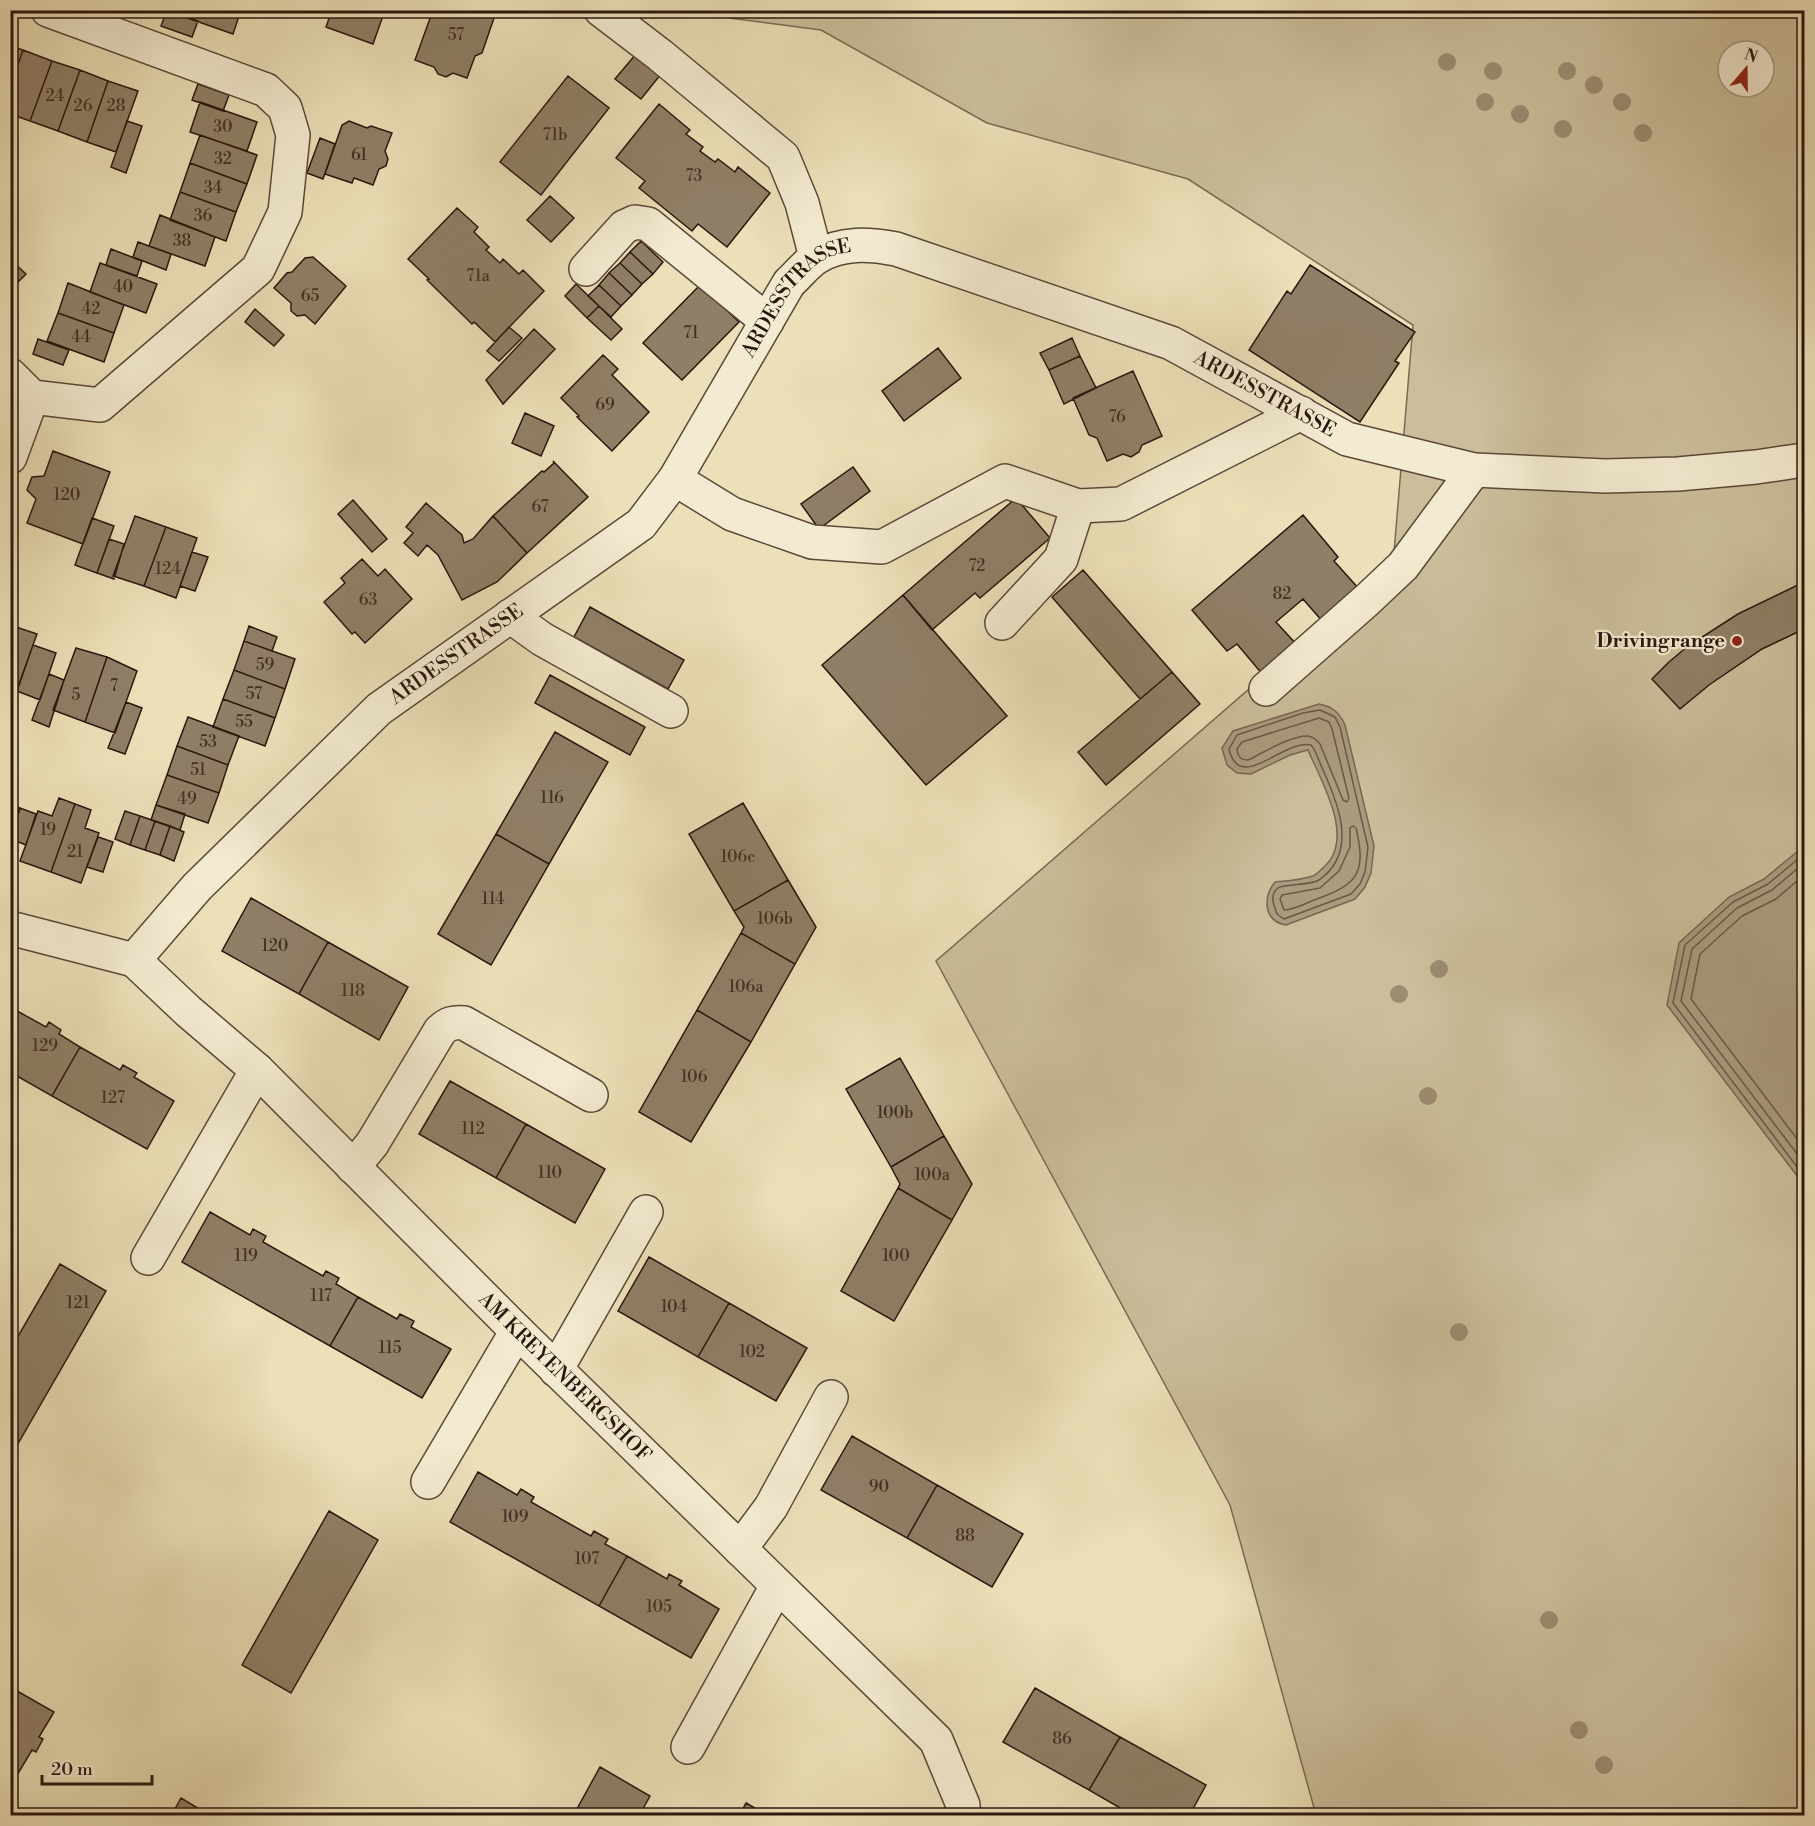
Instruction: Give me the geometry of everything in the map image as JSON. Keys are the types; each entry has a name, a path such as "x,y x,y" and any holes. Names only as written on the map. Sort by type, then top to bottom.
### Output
{"street":[{"path":"10,457 21,386 100,405 258,269 285,212 293,135 285,108 266,90 48,10"},
{"path":"601,10 660,55 783,157 802,203 816,257"},
{"path":"586,269 624,227 635,222 648,224 767,321"},
{"name":"ARDESSTRASSE","path":"134,960 197,886 379,709 641,524 675,479 789,283 816,257 843,247 869,244 896,249 1171,343 1347,438 1474,470 1605,476 1678,474 1804,460"},
{"path":"675,479 732,514 812,543 882,546 1005,481 1078,506 1121,504 1301,413"},
{"path":"1266,689 1404,566 1474,470"},
{"path":"1002,623 1061,559 1078,506"},
{"path":"510,616 542,639 671,711"},
{"path":"10,928 134,960"},
{"name":"AM KREYENBERGSHOF","path":"134,960 188,1011 257,1070 556,1370 936,1740 963,1805 963,1815"},
{"path":"353,1167 372,1144 440,1031 446,1025 454,1022 464,1023 591,1095"},
{"path":"148,1258 257,1070"},
{"path":"556,1370 646,1212"},
{"path":"428,1482 517,1331"},
{"path":"740,1549 771,1507 831,1397"},
{"path":"688,1747 777,1586"}],"shaded area":[{"path":"687,11 1804,11 1804,1815 1316,1815 1230,1505 936,961 1393,564 1413,325 1188,179 987,123 821,30"}],"water":[{"path":"1319,704 1335,711 1345,725 1374,846 1371,873 1365,887 1355,899 1286,925 1278,923 1269,914 1268,894 1275,882 1308,877 1324,867 1333,855 1337,841 1333,809 1308,750 1290,755 1251,774 1237,773 1227,765 1222,748 1233,731"},
{"path":"1804,846 1804,1185 1667,1005 1679,943 1729,897 1764,879"}],"building":[{"path":"167,10 198,21 192,37 161,26"},
{"path":"177,10 241,10 233,34 176,14"},
{"path":"332,10 385,10 373,44 326,27"},
{"path":"433,10 473,10 494,18 482,53 475,56 467,78 453,73 446,77 438,74 434,67 415,60"},
{"path":"10,46 23,50 10,87"},
{"path":"23,50 52,61 30,121 10,114 10,87"},
{"path":"636,54 661,74 641,99 615,79"},
{"path":"52,61 80,70 58,131 30,121"},
{"path":"80,70 108,81 87,142 58,131"},
{"path":"568,76 609,108 541,195 500,162"},
{"path":"108,81 138,91 116,152 87,142"},
{"path":"198,84 229,95 223,111 192,100"},
{"path":"200,102 257,122 247,151 190,132"},
{"path":"659,104 690,130 686,134 703,147 700,151 715,162 718,159 735,172 738,167 770,193 727,247 698,224 692,231 639,188 645,181 616,158"},
{"path":"127,121 142,126 126,173 111,167"},
{"path":"349,121 367,128 371,126 392,133 385,151 388,159 386,166 379,169 373,185 354,178 352,183 325,174 342,125"},
{"path":"200,135 257,155 247,184 190,163"},
{"path":"320,138 335,144 323,179 307,173"},
{"path":"190,163 247,184 236,212 180,192"},
{"path":"180,192 236,212 226,241 170,220"},
{"path":"550,196 574,218 551,242 527,220"},
{"path":"457,208 478,227 474,232 489,247 486,250 500,263 503,259 519,274 523,270 544,291 495,342 474,322 472,324 408,259"},
{"path":"160,215 215,237 205,266 149,246"},
{"path":"641,241 663,262 653,274 630,252"},
{"path":"138,242 171,254 166,270 133,257"},
{"path":"111,249 142,261 137,276 106,265"},
{"path":"630,252 653,274 642,284 620,263"},
{"path":"313,257 346,286 315,324 305,315 297,316 291,311 291,303 274,288 305,258"},
{"path":"14,263 26,274 10,290 10,266"},
{"path":"100,263 157,284 146,313 90,292"},
{"path":"620,263 642,284 632,295 609,273"},
{"path":"1310,265 1415,332 1395,361 1399,363 1360,422 1249,350 1287,291 1291,294"},
{"path":"609,273 632,295 621,306 599,285"},
{"path":"68,283 124,305 114,333 58,313"},
{"path":"576,284 599,306 587,318 565,296"},
{"path":"599,285 621,306 611,317 588,296"},
{"path":"700,285 739,322 682,380 643,343"},
{"path":"599,306 622,329 611,340 587,318"},
{"path":"255,309 284,335 274,346 245,322"},
{"path":"58,313 114,333 104,362 47,341"},
{"path":"509,327 522,338 499,361 487,351"},
{"path":"534,329 555,349 503,404 486,380"},
{"path":"1072,338 1080,356 1049,370 1040,353"},
{"path":"38,339 69,350 63,365 33,354"},
{"path":"938,348 961,378 904,421 882,391"},
{"path":"603,355 618,369 612,375 649,412 612,451 561,398"},
{"path":"1080,356 1096,388 1064,404 1049,370"},
{"path":"1133,371 1162,436 1142,445 1139,452 1131,457 1123,454 1107,461 1097,438 1089,435 1073,398"},
{"path":"525,413 554,426 541,456 512,443"},
{"path":"53,451 110,472 83,544 27,523 36,499 27,490 32,477 44,476"},
{"path":"553,461 588,497 527,553 493,516 542,471 544,472 554,463"},
{"path":"853,467 870,491 819,529 801,504"},
{"path":"1016,498 1050,538 980,598 975,593 932,630 903,595"},
{"path":"353,500 387,539 372,552 338,514"},
{"path":"426,503 462,535 464,543 473,539 493,516 527,553 497,582 462,600 438,555 427,545 418,556 404,543 413,533 406,527"},
{"path":"1303,515 1338,557 1334,561 1360,590 1323,622 1303,599 1276,622 1297,645 1263,675 1237,644 1227,651 1192,610"},
{"path":"135,516 166,527 144,586 113,576"},
{"path":"92,518 114,526 97,573 75,565"},
{"path":"166,527 197,538 176,598 144,586"},
{"path":"109,539 124,544 114,579 97,573"},
{"path":"192,552 208,557 195,591 180,586"},
{"path":"362,559 378,576 385,569 412,599 365,643 355,632 352,634 324,602 345,583 341,578"},
{"path":"1083,570 1172,672 1140,699 1052,597"},
{"name":"Drivingrange","path":"1804,582 1804,629 1762,649 1709,685 1680,709 1652,679 1688,646 1738,614"},
{"path":"903,595 1007,716 926,785 822,665"},
{"path":"590,607 684,660 668,689 574,637"},
{"path":"10,625 37,634 15,695 10,694"},
{"path":"249,626 277,637 272,651 244,641"},
{"path":"244,641 295,659 285,689 234,670"},
{"path":"33,645 56,653 40,700 17,691"},
{"path":"76,648 107,657 85,722 53,710"},
{"path":"107,657 137,671 115,733 85,722"},
{"path":"234,670 285,689 275,718 223,699"},
{"path":"1172,672 1200,704 1106,785 1078,752"},
{"path":"49,674 64,680 49,727 32,720"},
{"path":"550,675 645,727 630,755 535,703"},
{"path":"223,699 275,718 265,746 213,727"},
{"path":"126,702 142,708 125,754 108,748"},
{"path":"188,717 239,736 228,765 177,746"},
{"path":"555,732 608,762 549,864 496,834"},
{"path":"177,746 228,765 219,793 167,775"},
{"path":"167,775 219,793 208,823 156,805"},
{"path":"59,798 75,804 51,872 20,861 38,811 52,816"},
{"path":"743,803 788,880 734,911 689,834"},
{"path":"75,804 91,810 85,828 99,833 81,883 51,872"},
{"path":"10,805 20,808 10,836"},
{"path":"156,805 185,814 180,830 151,820"},
{"path":"20,808 36,814 26,845 11,839"},
{"path":"125,811 140,816 130,845 115,839"},
{"path":"140,816 155,821 145,850 130,845"},
{"path":"155,821 170,826 160,855 145,850"},
{"path":"170,826 184,832 174,861 160,855"},
{"path":"496,834 549,864 491,965 438,934"},
{"path":"98,837 113,842 103,872 87,867"},
{"path":"788,880 816,927 795,964 741,933 744,927 734,911"},
{"path":"251,898 328,942 299,994 222,951"},
{"path":"741,933 795,964 751,1042 697,1010"},
{"path":"328,942 408,987 379,1040 299,994"},
{"path":"10,1007 46,1027 49,1022 61,1030 59,1034 80,1047 52,1096 10,1072"},
{"path":"697,1010 751,1042 691,1142 639,1112"},
{"path":"80,1047 120,1070 123,1065 137,1073 134,1077 174,1101 147,1149 52,1096"},
{"path":"900,1058 944,1136 891,1167 846,1089"},
{"path":"450,1081 526,1124 496,1178 419,1134"},
{"path":"526,1124 605,1169 575,1223 496,1178"},
{"path":"944,1136 972,1184 952,1220 898,1188 900,1184 891,1167"},
{"path":"898,1188 952,1220 894,1321 841,1291"},
{"path":"210,1212 250,1235 253,1229 266,1236 263,1242 323,1276 326,1271 339,1278 336,1284 358,1297 330,1346 182,1262"},
{"path":"649,1257 729,1303 698,1357 618,1311"},
{"path":"60,1264 106,1291 12,1454 10,1350"},
{"path":"358,1297 397,1319 400,1314 414,1321 411,1327 451,1349 422,1398 330,1346"},
{"path":"729,1303 807,1348 776,1401 698,1357"},
{"path":"852,1436 937,1485 907,1538 821,1490"},
{"path":"478,1472 517,1495 521,1489 534,1497 531,1502 591,1536 594,1531 608,1539 605,1544 627,1556 599,1606 450,1522"},
{"path":"937,1485 1023,1534 992,1587 907,1538"},
{"path":"329,1511 378,1540 291,1693 242,1665"},
{"path":"627,1556 667,1579 669,1574 682,1581 679,1585 719,1609 691,1658 599,1606"},
{"path":"10,1687 54,1712 39,1737 43,1739 36,1752 32,1750 10,1787"},
{"path":"1035,1688 1120,1737 1089,1790 1003,1742"},
{"path":"1120,1737 1206,1785 1189,1816 1134,1816 1089,1790"},
{"path":"600,1767 650,1796 639,1816 573,1816"},
{"path":"181,1798 211,1816 171,1816"},
{"path":"746,1803 769,1816 739,1816"}],"place":[{"name":"Drivingrange","path":"1737,641"}]}
